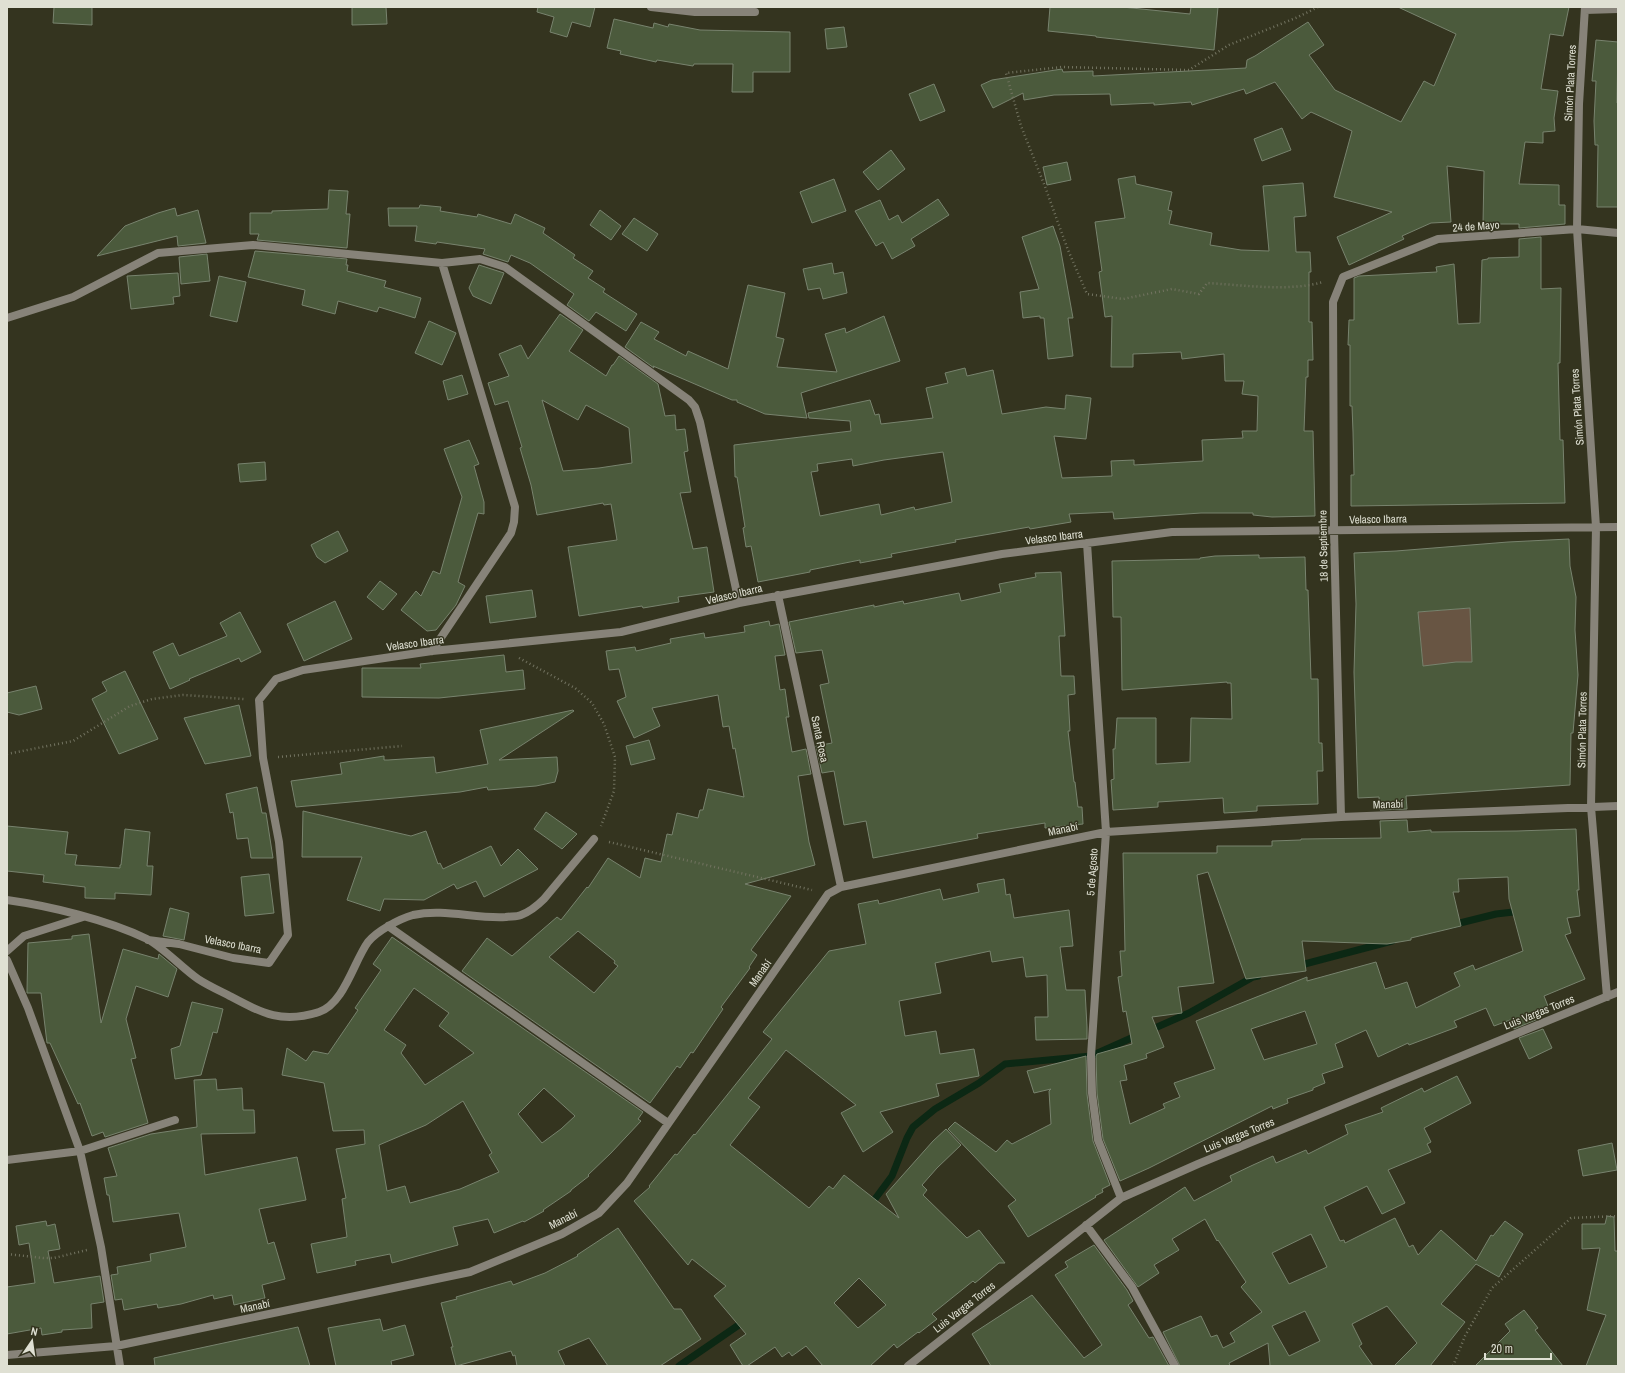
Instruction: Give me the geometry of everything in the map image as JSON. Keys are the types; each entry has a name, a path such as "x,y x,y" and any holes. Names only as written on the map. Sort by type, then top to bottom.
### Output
{"street":[{"path":"650,7 695,12 755,12"},
{"path":"1585,8 1618,9"},
{"name":"Simón Plata Torres","path":"1585,8 1579,104 1577,230 1596,527 1591,807 1607,997"},
{"name":"24 de Mayo","path":"1343,277 1438,239 1577,230 1618,233"},
{"path":"7,318 73,297 158,253 253,245 442,263 480,260 505,267 689,400 695,407 700,422 739,603"},
{"path":"432,651 511,533 514,522 515,507 442,263"},
{"name":"18 de Septiembre","path":"1342,817 1334,531 1333,302 1343,277"},
{"name":"Velasco Ibarra","path":"148,940 179,944 232,958 269,963 288,935 278,842 263,758 259,700 276,679 303,670 432,651 621,632 778,595 1002,554 1172,532 1618,527"},
{"name":"5 de Agosto","path":"1087,543 1106,832 1091,1056 1092,1093 1098,1140 1121,1198"},
{"name":"Santa Rosa","path":"778,595 841,887"},
{"name":"Manabí","path":"7,1355 116,1346 470,1272 562,1234 599,1213 627,1183 828,894 841,887 1106,832 1342,817 1618,806"},
{"path":"7,900 32,903 120,928 148,940 199,980 258,1011 279,1017 298,1017 321,1011 334,1002 369,942 388,926 412,915 435,912 495,918 521,916 538,905 548,895 594,839"},
{"path":"7,951 24,936 84,917"},
{"path":"388,926 668,1124"},
{"path":"7,960 28,1008 80,1151 101,1247 120,1366"},
{"name":"Luis Vargas Torres","path":"908,1366 1121,1198 1198,1164 1618,992"},
{"path":"7,1160 80,1151 175,1120"},
{"path":"1086,1225 1132,1287 1175,1366"}],"path":[{"path":"1318,7 1298,17 1229,45 1189,70 1062,67 1006,73 1021,126 1068,250 1087,294 1123,299 1172,289 1199,294 1207,283 1257,286 1309,286 1343,277"},
{"path":"493,644 576,688 592,703 604,724 615,757 614,791 604,821 594,839 828,894"},
{"path":"7,754 72,741 130,706 152,699 184,695 259,700"},
{"path":"263,758 402,746"},
{"path":"1454,1366 1464,1336 1492,1288 1571,1218 1618,1216"},
{"path":"7,1254 54,1258 101,1247"}],"shaded area":[{"path":"1470,608 1472,662 1423,666 1418,612"}],"building":[{"path":"54,7 92,7 92,25 53,23"},
{"path":"352,7 386,7 387,24 352,25"},
{"path":"538,7 595,7 590,27 572,22 567,37 550,32 554,17 537,12"},
{"path":"1050,7 1122,7 1190,14 1191,7 1218,7 1214,50 1048,31"},
{"path":"1398,7 1569,7 1563,36 1550,34 1541,89 1558,91 1554,118 1555,131 1543,132 1543,143 1525,142 1519,184 1559,185 1559,205 1565,205 1565,224 1519,228 1519,224 1483,224 1484,171 1447,166 1451,222 1431,223 1402,236 1404,239 1349,265 1337,237 1392,212 1334,197 1352,131 1311,112 1302,119 1275,82 1246,94 1244,89 1192,105 1191,102 1154,105 1154,103 1111,105 1110,94 1054,95 1024,100 1023,93 993,108 981,85 992,80 1062,69 1063,72 1093,71 1093,76 1246,68 1247,60 1308,22 1324,45 1309,55 1335,90 1401,122 1424,81 1434,86 1456,34"},
{"path":"614,19 653,28 654,23 668,27 669,24 700,30 790,32 790,72 753,72 753,92 732,92 733,64 694,64 693,66 657,60 656,62 620,54 621,51 607,48"},
{"path":"844,27 847,47 827,49 825,29"},
{"path":"1596,40 1618,42 1618,207 1597,207 1598,145 1595,145 1594,121 1596,81 1592,81"},
{"path":"934,84 945,111 920,121 909,94"},
{"path":"1282,128 1291,150 1262,161 1254,139"},
{"path":"891,150 905,169 878,190 863,172"},
{"path":"1067,162 1071,180 1047,185 1043,167"},
{"path":"1135,176 1136,184 1172,192 1168,210 1172,211 1169,224 1212,233 1210,245 1241,250 1269,251 1263,186 1303,183 1306,216 1294,217 1296,252 1310,252 1311,272 1309,272 1309,322 1312,322 1313,360 1308,360 1304,431 1313,431 1315,516 1272,517 1253,515 1253,513 1201,513 1114,519 1113,512 1069,514 1071,522 1030,529 1029,527 955,540 956,542 891,554 892,557 860,563 860,560 758,582 751,546 746,547 743,528 745,527 737,477 735,477 734,445 851,431 850,421 809,418 808,413 870,400 875,415 879,414 881,424 933,418 926,388 948,383 945,373 965,368 967,376 993,370 1002,414 1046,407 1065,409 1066,395 1091,398 1086,439 1054,436 1062,478 1112,476 1111,461 1134,460 1134,465 1203,461 1202,440 1243,438 1242,431 1257,431 1258,396 1242,394 1244,381 1225,381 1224,354 1182,359 1181,352 1133,354 1133,367 1111,367 1112,316 1105,317 1099,272 1102,271 1095,222 1125,218 1118,179","holes":["943,452 952,502 915,510 914,507 881,515 879,504 820,516 811,472 818,471 817,464 852,459 853,466"]},
{"path":"834,179 846,211 812,223 800,192"},
{"path":"329,190 348,191 346,214 350,214 347,248 257,240 259,234 250,234 250,213 328,209"},
{"path":"938,199 949,215 911,239 915,246 892,259 883,242 876,246 855,211 880,200 889,220 898,215 902,223"},
{"path":"420,205 441,207 440,211 477,217 478,214 511,224 515,214 545,228 543,233 575,255 573,258 593,271 588,278 605,289 603,292 637,314 626,331 596,312 589,321 567,305 574,294 530,263 511,255 508,262 483,254 485,249 437,242 436,244 415,241 417,226 389,226 388,208 419,208"},
{"path":"175,208 177,216 198,210 206,243 178,246 177,236 97,256 125,226"},
{"path":"600,210 621,226 611,240 590,225"},
{"path":"634,218 658,234 647,251 622,234"},
{"path":"1053,226 1060,246 1073,318 1068,318 1073,356 1048,359 1044,318 1040,318 1040,316 1023,318 1020,292 1039,289 1022,237"},
{"path":"1541,237 1541,289 1561,288 1560,363 1558,363 1560,440 1563,440 1565,503 1351,506 1351,475 1354,475 1352,406 1350,406 1350,345 1348,345 1349,320 1354,320 1354,278 1359,276 1437,272 1436,267 1454,264 1458,324 1480,323 1482,260 1488,258 1519,257 1519,239"},
{"path":"255,251 347,259 347,271 386,281 384,287 421,298 415,318 379,307 377,312 338,301 335,314 302,305 305,290 248,277"},
{"path":"207,254 210,281 181,284 179,257"},
{"path":"832,263 834,274 843,272 847,293 823,299 820,288 808,290 803,269"},
{"path":"479,265 504,273 491,304 473,296 469,288"},
{"path":"178,273 180,296 173,297 174,304 131,309 127,276"},
{"path":"219,276 246,282 237,322 210,316"},
{"path":"748,285 785,293 776,337 784,339 777,367 837,372 825,334 845,328 846,333 884,316 900,361 801,393 807,418 765,414 737,402 737,400 732,400 653,366 654,368 625,347 641,322 659,332 654,339 686,356 688,351 728,369"},
{"path":"560,314 583,330 569,351 606,376 619,356 658,384 665,416 675,415 676,430 685,429 688,451 684,452 691,492 680,493 693,549 707,547 714,592 678,597 679,602 579,616 568,547 617,540 611,504 604,505 603,503 537,515 531,485 520,448 522,447 508,401 495,405 488,383 509,376 499,354 521,345 528,359","holes":["542,400 578,420 586,405 629,428 632,463 563,471"]},
{"path":"429,321 456,333 442,365 415,353"},
{"path":"462,375 468,394 448,400 443,381"},
{"path":"469,440 479,464 474,466 484,502 484,514 478,513 458,582 465,586 456,605 436,630 427,631 401,610 416,591 421,596 433,571 440,574 462,497 444,449"},
{"path":"265,462 266,480 240,482 238,464"},
{"path":"338,531 348,551 325,563 317,557 311,545"},
{"path":"1569,539 1570,566 1576,597 1575,630 1578,675 1573,733 1571,733 1570,785 1406,796 1407,809 1380,810 1379,797 1358,798 1354,672 1356,604 1354,553","holes":["1470,608 1472,662 1456,662 1423,666 1418,612"]},
{"path":"1259,555 1259,558 1305,557 1306,590 1308,590 1311,679 1318,679 1319,743 1322,743 1323,771 1317,771 1318,804 1257,806 1257,811 1224,813 1223,798 1158,802 1158,807 1113,810 1111,780 1114,779 1113,749 1115,749 1117,718 1156,718 1156,764 1190,762 1191,718 1232,719 1231,683 1227,682 1122,690 1121,617 1113,617 1112,561 1200,559 1215,556"},
{"path":"1061,572 1065,636 1059,636 1061,676 1074,676 1075,694 1068,695 1070,731 1068,731 1078,807 1082,807 1083,824 1045,828 1045,823 977,834 978,838 873,858 866,821 844,825 834,771 822,773 816,746 832,743 820,685 829,683 822,650 796,653 789,622 874,605 874,607 903,601 904,604 959,593 961,601 1001,592 999,584 1036,577 1035,573"},
{"path":"380,581 397,594 383,610 367,597"},
{"path":"532,590 536,617 490,623 486,596"},
{"path":"335,601 352,639 304,661 287,624"},
{"path":"240,612 261,652 241,662 239,658 189,679 190,680 170,689 153,652 173,643 179,656 227,636 220,623"},
{"path":"769,621 770,626 779,624 785,655 775,656 780,690 785,689 789,717 786,717 792,752 806,749 811,774 798,776 809,842 815,865 745,884 791,896 751,950 757,955 749,967 750,968 721,1007 723,1009 693,1053 691,1052 680,1068 677,1066 650,1103 462,971 487,938 512,956 557,917 561,920 587,887 588,888 608,858 640,878 645,858 661,862 667,834 672,835 677,813 698,818 700,810 703,810 708,789 744,797 735,748 733,749 729,726 723,727 718,695 652,708 660,726 634,738 617,701 626,697 619,669 609,670 606,651 635,647 636,651 671,643 670,639 704,633 705,638 745,632 744,626","holes":["578,931 615,961 614,963 618,966 594,993 549,957"]},
{"path":"504,655 506,672 523,670 525,689 439,698 362,697 362,668 421,668 420,664"},
{"path":"125,671 158,739 119,754 92,699 107,691 102,682"},
{"path":"36,686 42,709 19,715 7,712 7,693"},
{"path":"239,705 251,756 205,764 184,718"},
{"path":"574,711 499,760 557,757 558,771 555,782 536,786 488,790 487,787 460,792 296,807 291,781 342,774 340,763 384,756 384,760 434,757 436,773 488,764 480,730"},
{"path":"649,740 655,759 631,765 626,746"},
{"path":"257,787 262,813 266,813 273,858 251,858 248,838 237,839 233,812 230,813 226,794"},
{"path":"303,811 411,836 426,831 438,864 440,863 443,869 491,846 501,866 518,849 538,869 484,897 476,881 457,889 454,884 424,900 384,899 380,911 347,900 362,857 302,857"},
{"path":"546,812 577,834 562,849 534,829"},
{"path":"1407,820 1408,832 1431,830 1431,832 1576,829 1579,890 1577,890 1580,916 1567,918 1571,933 1565,935 1585,979 1544,996 1548,1006 1534,1011 1538,1019 1514,1029 1510,1020 1494,1026 1486,1008 1454,1021 1457,1027 1409,1045 1408,1043 1378,1057 1366,1030 1335,1044 1343,1067 1322,1074 1325,1083 1313,1088 1313,1090 1287,1099 1288,1103 1273,1109 1272,1106 1120,1181 1103,1139 1097,1093 1096,1056 1097,1054 1132,1044 1126,1011 1123,1012 1118,977 1122,976 1120,951 1125,951 1123,853 1217,853 1217,846 1272,846 1272,841 1301,839 1381,838 1380,821","holes":["1208,872 1246,979 1306,971 1302,941 1387,944 1411,940 1411,938 1461,926 1453,892 1459,892 1458,879 1508,877 1509,899 1523,951 1475,970 1473,965 1454,973 1460,986 1416,1008 1407,982 1385,989 1376,962 1307,981 1307,977 1196,1021 1215,1069 1174,1083 1180,1097 1163,1104 1165,1108 1130,1124 1120,1081 1127,1080 1124,1065 1147,1058 1146,1054 1164,1047 1152,1017 1182,1013 1178,987 1214,983 1197,875","1305,1011 1317,1044 1264,1060 1251,1029"]},
{"path":"7,826 68,832 65,854 77,855 75,865 120,868 125,829 150,832 147,866 153,866 151,895 115,893 115,899 85,898 85,887 43,882 44,875 7,871"},
{"path":"269,874 274,913 245,916 241,877"},
{"path":"1004,879 1006,895 1010,894 1014,918 1069,910 1073,946 1060,947 1066,990 1085,990 1087,1039 1036,1040 1035,1017 1048,1017 1047,975 1026,977 1023,957 992,962 990,951 935,963 941,993 899,1001 905,1036 936,1031 940,1054 974,1049 979,1076 936,1084 939,1096 880,1112 893,1132 863,1152 841,1113 856,1105 786,1050 748,1098 760,1107 730,1145 809,1208 829,1186 833,1189 844,1175 899,1218 886,1194 933,1141 946,1129 961,1145 922,1185 927,1190 923,1195 967,1238 979,1230 1005,1263 999,1263 975,1283 973,1281 932,1314 937,1319 897,1348 894,1344 870,1366 823,1366 806,1346 792,1356 789,1352 782,1357 775,1347 747,1366 743,1366 730,1345 746,1334 714,1296 726,1286 692,1259 688,1265 634,1201 650,1187 649,1186 675,1154 677,1155 694,1134 695,1135 772,1039 763,1032 829,951 866,944 858,904 878,900 879,904 940,889 943,900 979,892 977,884","holes":["859,1278 886,1305 858,1328 834,1303"]},
{"path":"170,908 189,913 184,940 163,936"},
{"path":"89,934 101,1023 123,949 158,959 159,954 177,969 168,997 136,986 126,1019 136,1058 131,1059 148,1123 105,1137 103,1132 92,1136 80,1103 78,1104 50,1043 47,1043 41,993 27,993 28,943 72,939 72,936"},
{"path":"392,937 643,1112 638,1119 641,1121 588,1175 589,1176 571,1191 543,1210 544,1211 524,1222 523,1221 494,1233 488,1219 453,1227 458,1245 392,1263 390,1254 355,1261 356,1265 317,1273 311,1244 347,1237 342,1199 346,1198 336,1149 365,1144 364,1130 333,1131 324,1083 282,1075 287,1048 306,1061 313,1051 328,1054 358,1010 355,1008 381,970 373,964","holes":["414,988 449,1013 439,1026 474,1053 425,1085 401,1053 406,1045 384,1030","544,1088 575,1116 542,1143 518,1114","463,1101 492,1153 489,1155 499,1172 460,1189 410,1203 405,1186 387,1191 379,1145 426,1125"]},
{"path":"192,1002 223,1009 217,1033 213,1032 201,1075 175,1079 171,1049 180,1046"},
{"path":"1543,1029 1552,1048 1529,1059 1519,1038"},
{"path":"1086,1056 1087,1094 1093,1141 1110,1185 1102,1189 1103,1192 1095,1196 1096,1197 1028,1237 1008,1206 1016,1200 948,1129 955,1122 996,1152 1007,1140 1012,1144 1051,1124 1049,1091 1051,1089 1034,1093 1027,1071"},
{"path":"1457,1076 1471,1103 1424,1128 1431,1142 1427,1144 1431,1152 1388,1170 1405,1203 1382,1214 1367,1186 1324,1207 1340,1241 1344,1240 1345,1243 1395,1218 1409,1247 1413,1245 1418,1255 1441,1230 1476,1261 1491,1235 1493,1236 1505,1221 1523,1234 1499,1277 1476,1264 1441,1304 1465,1322 1430,1366 1394,1366 1417,1343 1387,1306 1352,1324 1362,1344 1359,1346 1373,1366 1268,1366 1270,1365 1268,1343 1229,1363 1230,1366 1180,1366 1163,1332 1201,1316 1211,1337 1217,1335 1223,1348 1235,1342 1230,1333 1262,1312 1241,1287 1246,1282 1218,1240 1217,1241 1205,1219 1172,1239 1179,1250 1154,1265 1159,1273 1138,1287 1104,1240 1185,1187 1194,1201 1232,1181 1230,1176 1253,1165 1273,1156 1276,1163 1306,1150 1308,1154 1348,1134 1345,1125 1383,1112 1381,1108 1422,1088 1424,1092","holes":["1311,1234 1327,1267 1289,1284 1272,1253","1305,1311 1320,1341 1289,1356 1272,1326"]},
{"path":"216,1079 217,1090 242,1088 243,1110 254,1110 255,1133 201,1134 205,1175 297,1157 306,1200 259,1209 268,1244 274,1242 285,1279 262,1285 265,1298 234,1305 232,1295 214,1299 213,1295 181,1304 158,1308 157,1304 124,1310 122,1299 115,1300 111,1275 118,1274 117,1267 151,1261 150,1254 186,1247 179,1213 113,1222 109,1195 107,1195 104,1178 117,1176 108,1148 151,1134 197,1127 194,1080"},
{"path":"1612,1143 1617,1170 1583,1176 1578,1150"},
{"path":"1607,1216 1614,1217 1615,1251 1618,1251 1618,1366 1586,1366 1606,1315 1587,1310 1600,1248 1582,1249 1582,1224 1605,1224"},
{"path":"46,1221 47,1226 55,1224 60,1249 48,1251 54,1283 100,1276 104,1302 91,1304 92,1328 62,1330 62,1332 42,1335 41,1328 7,1334 7,1287 35,1283 29,1243 19,1245 16,1226"},
{"path":"618,1228 674,1309 681,1309 701,1339 660,1366 608,1366 589,1338 558,1351 565,1366 517,1366 515,1355 513,1356 511,1351 456,1366 451,1347 453,1347 441,1303 457,1299 456,1297 511,1281 513,1285 545,1273 578,1256 577,1255"},
{"path":"1094,1245 1127,1290 1133,1301 1128,1305 1149,1338 1153,1337 1169,1366 991,1366 972,1334 1032,1295 1084,1358 1102,1345 1055,1275 1068,1267 1065,1262"},
{"path":"1524,1310 1538,1328 1535,1330 1563,1366 1475,1366 1510,1331 1505,1324"},
{"path":"380,1319 383,1331 405,1325 414,1355 391,1361 392,1366 336,1366 328,1328"},
{"path":"298,1327 310,1366 155,1366 154,1358"}],"waterway":[{"path":"1452,925 1496,914 1522,911"},
{"path":"1297,966 1392,941"},
{"path":"1148,1031 1189,1013 1253,977 1258,976"},
{"path":"869,1207 892,1176 913,1127 935,1109 979,1083 1005,1064 1091,1056 1138,1035"},
{"path":"679,1366 746,1320"}]}
